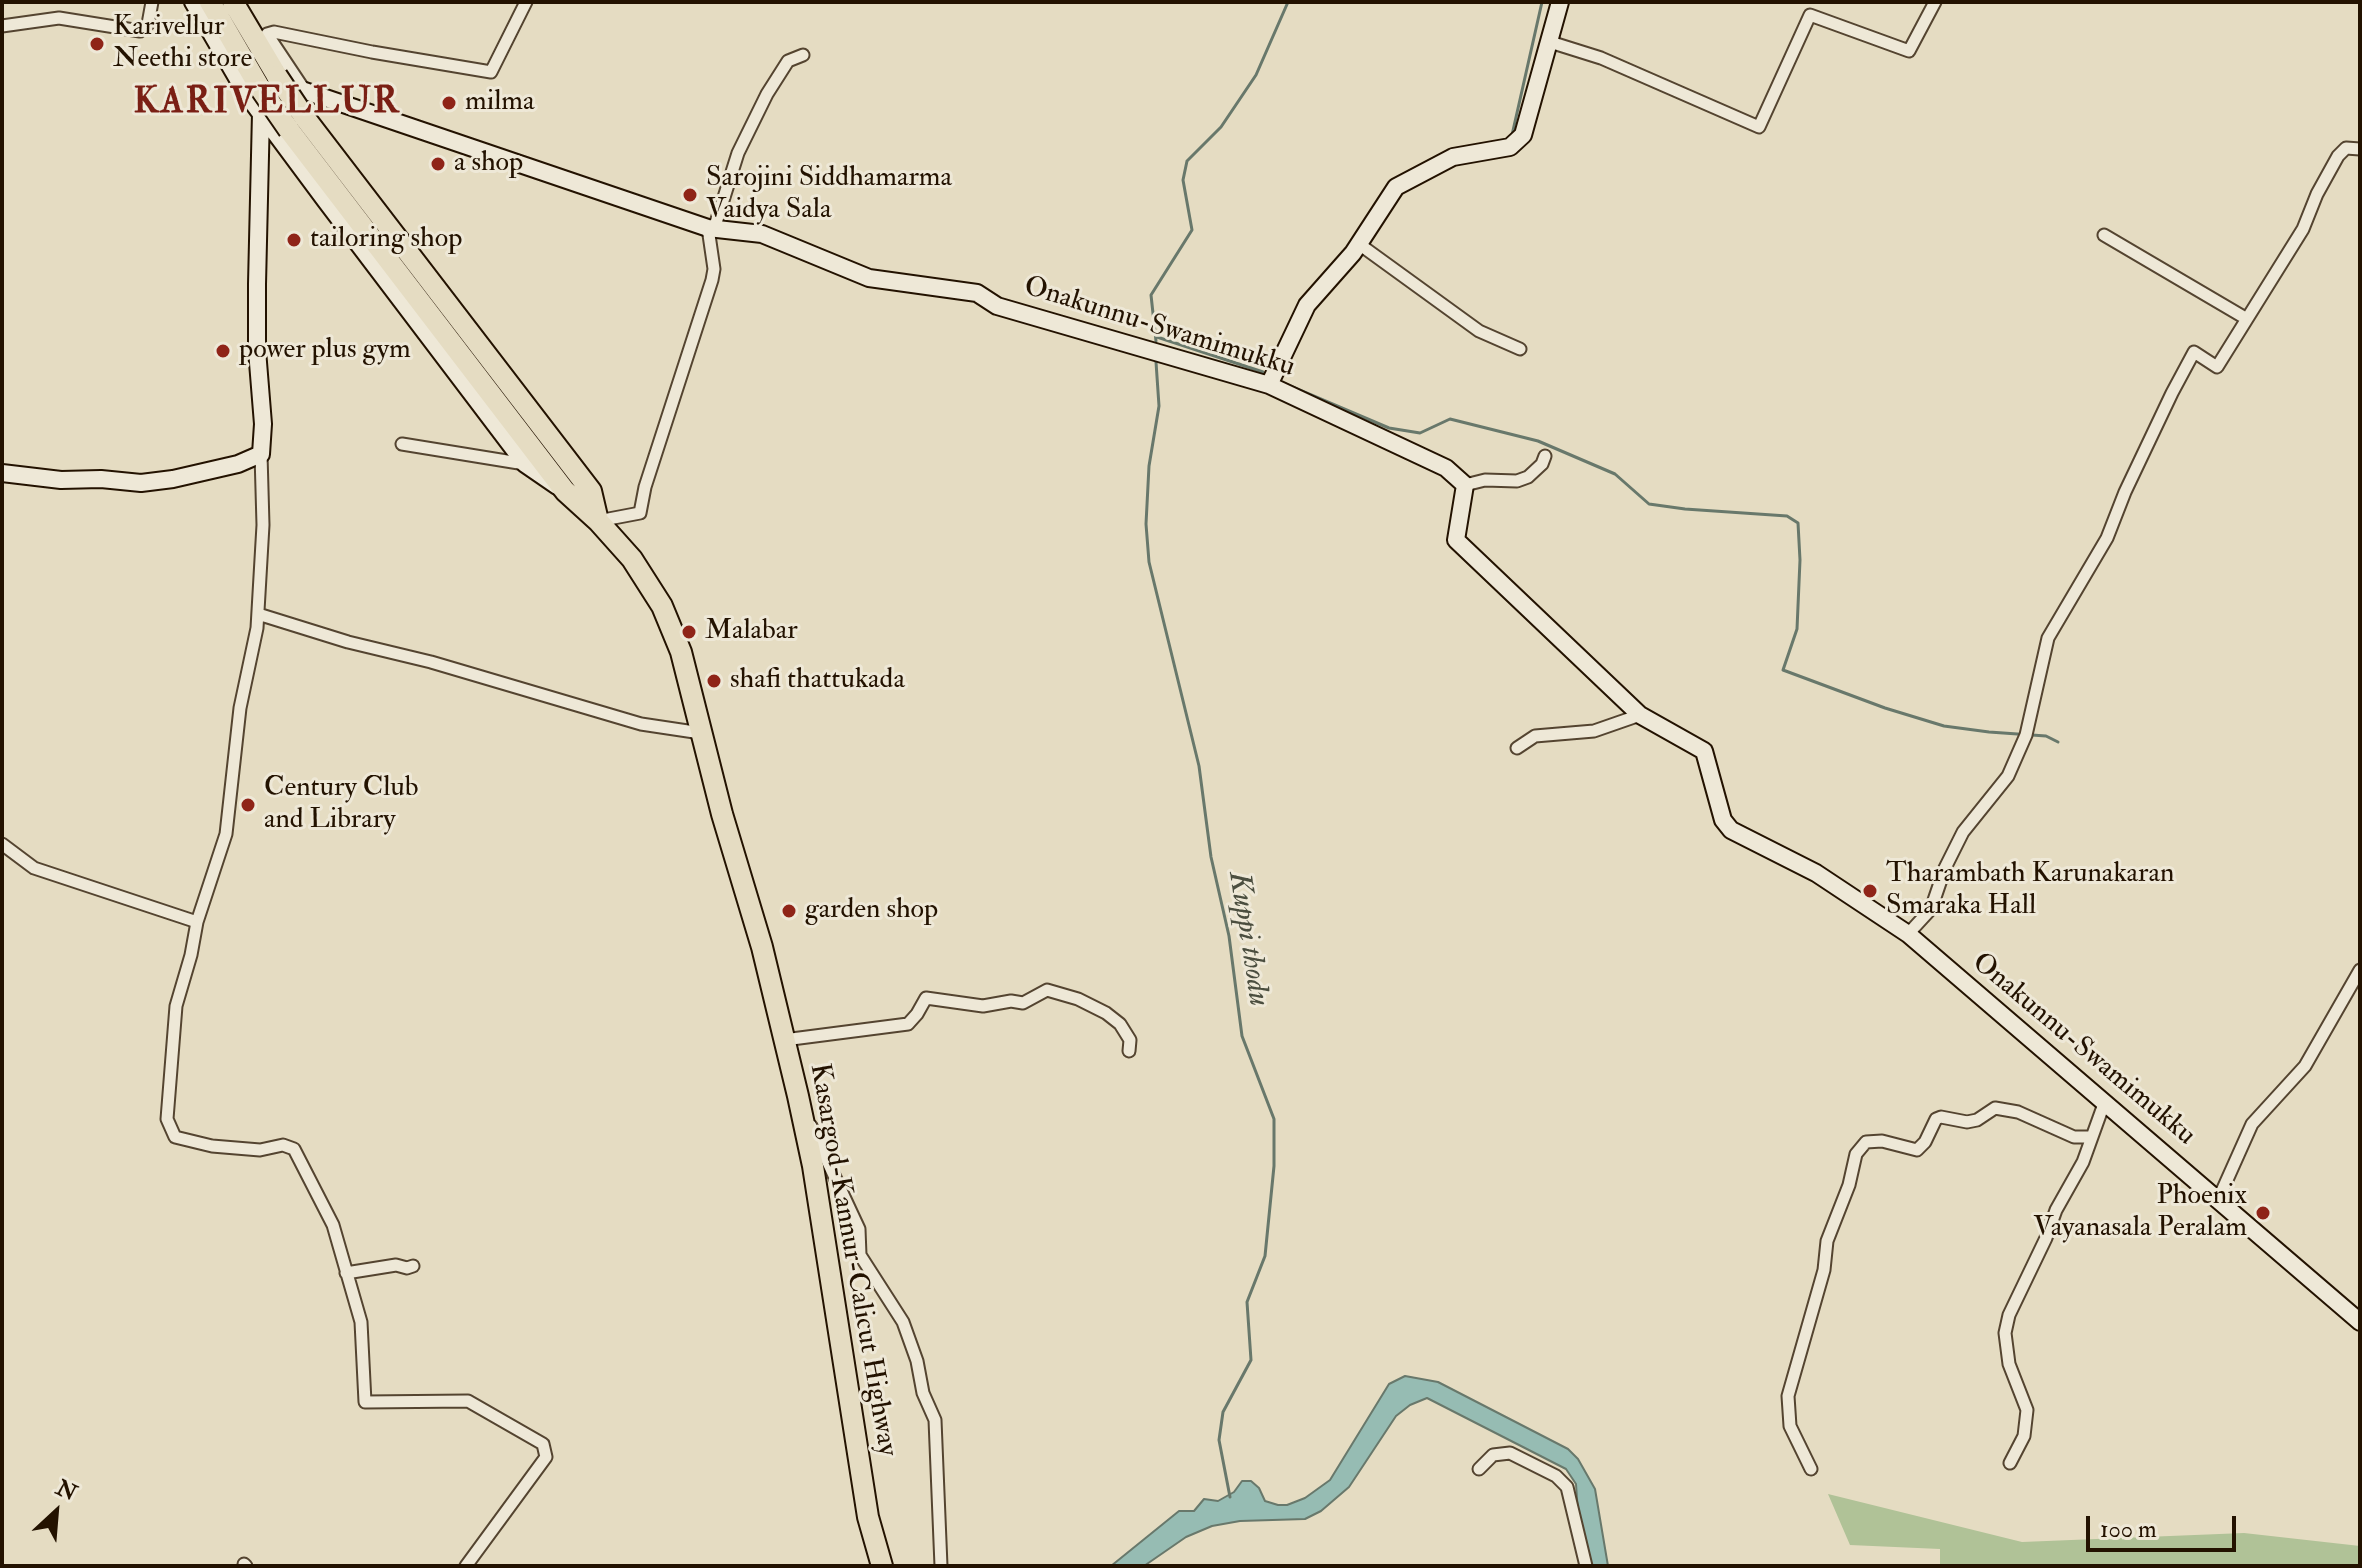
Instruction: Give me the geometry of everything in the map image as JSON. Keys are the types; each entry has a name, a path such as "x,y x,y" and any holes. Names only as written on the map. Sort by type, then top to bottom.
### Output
{"highway":[{"name":"Kasargod-Kannur-Calicut Highway","path":"210,2 565,491 598,521 632,559 662,606 681,652 762,947 798,1096 813,1166 868,1517 882,1566"},
{"name":"Kasargod-Kannur-Calicut Highway","path":"233,2 268,82"},
{"name":"Kasargod-Kannur-Calicut Highway","path":"297,124 591,491 598,521"}],"street":[{"path":"2,26 59,18 140,31 148,24 152,2"},
{"path":"193,2 211,36 261,113 525,464 565,491"},
{"path":"261,113 305,91 267,34 274,32 491,72 526,2"},
{"path":"1269,385 1307,305 1359,244 1396,187 1453,157 1510,147 1523,135 1560,2"},
{"path":"1550,42 1601,58 1759,127 1810,15 1909,51 1935,2"},
{"path":"598,521 640,513 649,474 712,280 711,229 738,153 767,94 788,61 803,55"},
{"name":"Onakunnu-Swamimukku","path":"305,91 711,229 762,234 869,278 977,293 997,306 1269,385 1446,468 1465,485 1456,540 1640,715 1704,751 1723,820 1731,830 1816,873 1908,934 2360,1322"},
{"path":"261,113 257,350 263,424 263,525 258,614 240,708 226,834 197,922 176,1006 167,1119 175,1137 212,1146 260,1150 283,1145 294,1149 333,1225 361,1322 365,1402 468,1401 543,1444 546,1457 466,1566"},
{"path":"1908,934 1931,909 1945,868 1963,832 2008,776 2026,735 2048,638 2107,538 2125,492 2194,352 2217,367 2303,229 2317,194 2338,156 2346,148 2360,149"},
{"path":"2104,235 2247,319"},
{"path":"1359,244 1479,331 1520,349"},
{"path":"402,444 525,464"},
{"path":"2,473 61,480 101,479 141,483 238,464 261,454"},
{"path":"1465,485 1485,480 1517,481 1528,477 1542,464 1545,456"},
{"path":"258,614 641,724 701,733"},
{"path":"1517,748 1535,736 1594,731 1640,715"},
{"path":"2,844 34,868 197,922"},
{"path":"2218,1200 2252,1124 2305,1066 2360,970"},
{"path":"784,1040 908,1024 926,998 983,1006 1011,1001 1023,1003 1047,990 1078,999 1106,1013 1120,1024 1130,1040 1129,1051"},
{"path":"798,1096 859,1229 860,1255 903,1322 917,1361 923,1393 935,1420 941,1566"},
{"path":"2010,1463 2024,1436 2027,1410 2009,1364 2005,1333 2009,1315 2056,1210 2083,1162 2105,1101"},
{"path":"1811,1469 1790,1426 1788,1396 1824,1270 1827,1241 1849,1185 1856,1154 1866,1142 1882,1141 1917,1150 1925,1142 1936,1119 1941,1117 1967,1122 1977,1120 1995,1108 2018,1112 2074,1137 2091,1137"},
{"path":"346,1273 396,1265 413,1266"},
{"path":"1479,1469 1493,1455 1510,1453 1556,1476 1567,1487 1586,1566"}],"green space":[{"path":"1828,1494 2022,1542 2244,1533 2360,1546 2360,1566 1940,1566 1940,1549 1850,1545"}],"water":[{"path":"1405,1376 1438,1382 1568,1449 1578,1459 1595,1489 1608,1566 1591,1566 1578,1513 1576,1484 1566,1469 1427,1398 1410,1405 1396,1416 1349,1487 1321,1511 1305,1519 1240,1521 1212,1526 1186,1537 1144,1566 1111,1566 1179,1511 1194,1511 1204,1499 1218,1501 1234,1492 1242,1481 1251,1481 1259,1488 1265,1501 1278,1505 1305,1498 1330,1480 1389,1384"}],"waterway":[{"path":"1156,341 1151,295 1192,230 1183,180 1187,161 1221,127 1256,75 1288,2"},
{"path":"1512,135 1542,2"},
{"path":"1157,337 1263,372"},
{"name":"Kuppi thodu","path":"1156,362 1159,406 1149,466 1146,524 1149,562 1199,766 1211,857 1229,936 1242,1036 1274,1119 1274,1166 1265,1256 1247,1302 1251,1360 1223,1412 1219,1440 1230,1497"},
{"path":"1283,383 1389,428 1420,433 1450,419 1538,441 1615,474 1649,504 1787,516 1798,523 1800,560 1797,629 1783,670 1944,726 2046,736 2058,742"}],"place":[{"name":"Karivellur Neethi store","path":"97,44"},
{"name":"milma","path":"449,103"},
{"name":"a shop","path":"438,164"},
{"name":"Sarojini Siddhamarma Vaidya Sala","path":"690,195"},
{"name":"tailoring shop","path":"294,240"},
{"name":"power plus gym","path":"223,351"},
{"name":"Malabar","path":"689,632"},
{"name":"shafi thattukada","path":"714,681"},
{"name":"Century Club and Library","path":"248,805"},
{"name":"Tharambath Karunakaran Smaraka Hall","path":"1870,891"},
{"name":"garden shop","path":"789,911"},
{"name":"Phoenix Vayanasala Peralam","path":"2263,1213"}],"district":[{"name":"KARIVELLUR","path":"267,104"}]}
